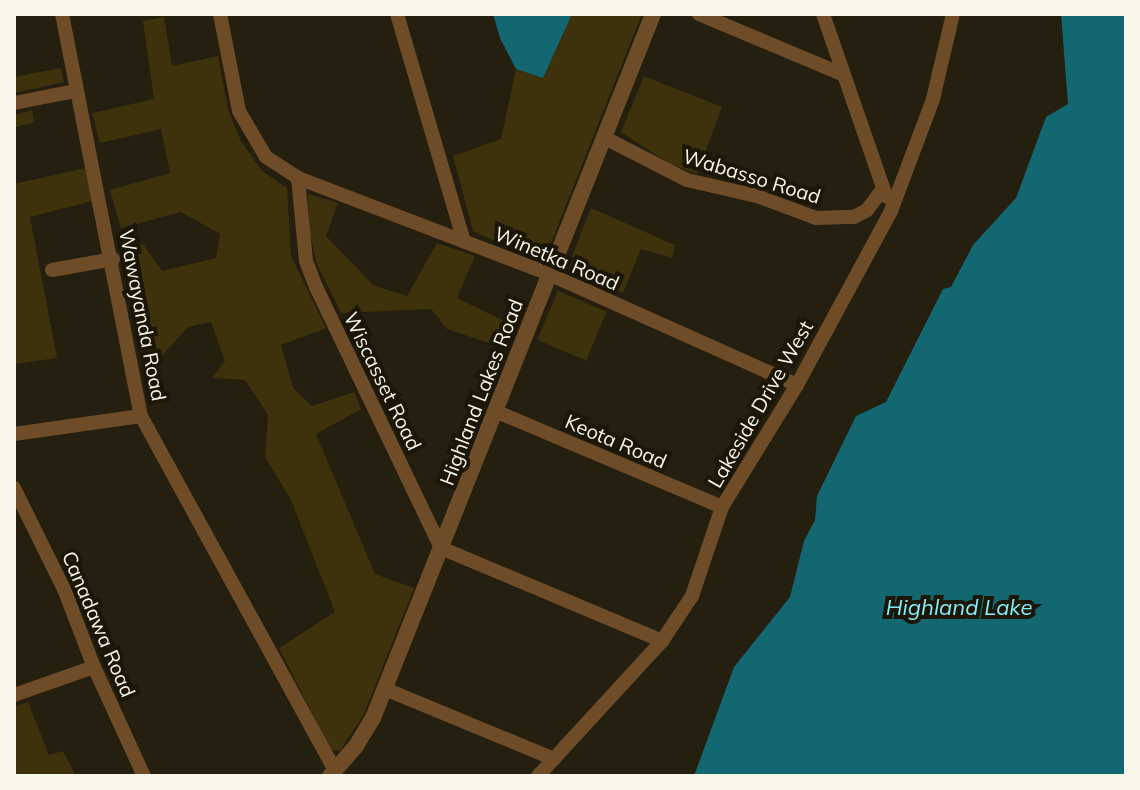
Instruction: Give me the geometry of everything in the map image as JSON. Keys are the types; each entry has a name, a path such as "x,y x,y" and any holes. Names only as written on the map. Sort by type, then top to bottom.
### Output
{"street":[{"name":"Wawayanda Road","path":"62,14 113,259 141,416 332,774"},
{"path":"220,14 239,111 266,157 298,178"},
{"path":"397,14 464,241"},
{"name":"Highland Lakes Road","path":"332,774 356,746 385,689 653,14"},
{"path":"699,14 842,74"},
{"path":"823,14 891,211"},
{"name":"Lakeside Drive West","path":"538,776 662,641 692,596 722,507 797,385 891,211 933,99 953,14"},
{"path":"14,103 76,91"},
{"name":"Wabasso Road","path":"605,138 687,180 757,196 816,218 854,217 867,210 883,189"},
{"name":"Winetka Road","path":"298,178 549,274 797,385"},
{"name":"Wiscasset Road","path":"298,178 306,261 316,287 441,548"},
{"path":"52,270 113,259"},
{"name":"Keota Road","path":"495,411 722,507"},
{"path":"14,434 141,416"},
{"name":"Canadawa Road","path":"14,488 64,589 94,667 144,776"},
{"path":"441,548 662,641"},
{"path":"14,695 94,667"},
{"path":"385,689 554,759"}],"shaded area":[{"path":"572,14 642,14 543,263 473,231 453,156 501,139 516,69 543,78"},
{"path":"164,17 172,66 218,56 228,110 241,141 262,171 287,188 291,256 326,328 281,345 293,388 312,406 354,392 361,409 316,434 375,574 414,588 364,714 340,751 331,750 279,648 335,612 291,500 265,457 268,415 245,380 212,378 225,361 211,322 188,327 159,359 142,369 121,250 143,244 162,271 216,258 220,234 181,212 121,228 110,190 170,173 161,129 100,143 92,113 154,99 143,21"},
{"path":"61,68 64,82 14,93 14,77"},
{"path":"644,76 722,107 697,174 670,164 621,132"},
{"path":"32,110 34,122 14,128 14,115"},
{"path":"85,168 92,201 30,217 57,358 14,364 14,184"},
{"path":"308,194 338,203 326,236 373,285 407,296 437,243 475,256 457,298 516,327 507,349 447,329 431,309 341,313 316,262 309,228"},
{"path":"591,208 675,245 672,258 641,249 623,293 567,269"},
{"path":"558,291 607,312 586,360 537,340"},
{"path":"28,702 49,755 63,751 76,776 14,776 14,707"}],"water":[{"path":"493,14 572,14 543,78 516,69 500,38"},
{"name":"Highland Lake","path":"1061,14 1126,14 1126,776 694,776 734,667 790,597 804,541 815,520 817,496 856,416 886,402 943,289 951,287 973,245 1016,198 1046,117 1068,104"}]}
